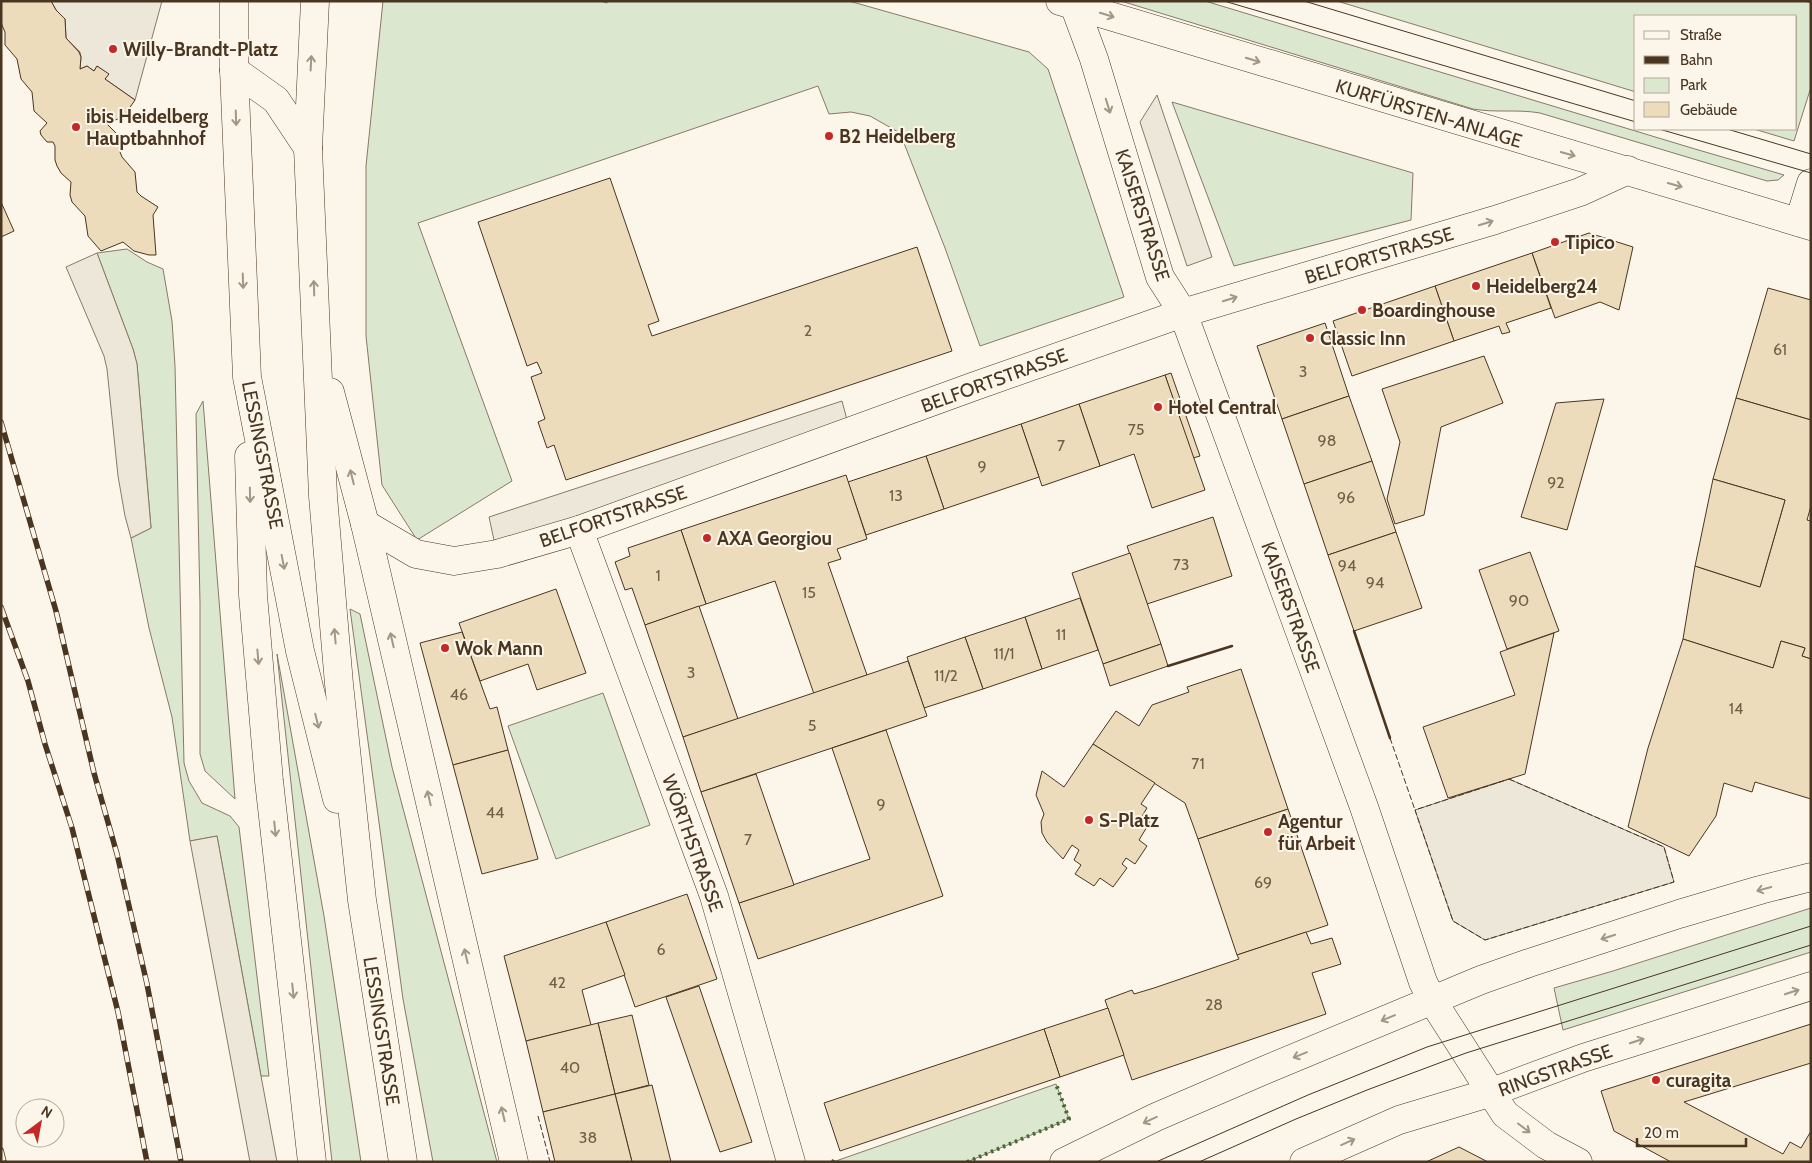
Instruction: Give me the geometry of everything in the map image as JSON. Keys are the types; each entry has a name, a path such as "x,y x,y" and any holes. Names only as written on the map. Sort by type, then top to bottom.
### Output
{"main road":[{"name":"LESSINGSTRASSE","path":"234,1 234,70 247,376 300,651 362,900"},
{"name":"LESSINGSTRASSE","path":"315,1 308,148 323,496 339,684 362,900 403,1162"},
{"name":"KURFÜRSTEN-ANLAGE","path":"1067,3 1805,224 1811,184"},
{"name":"KAISERSTRASSE","path":"1067,3 1094,59 1160,277 1183,313 1364,807 1423,982 1432,1000 1505,1114 1546,1145 1578,1162"},
{"path":"234,70 276,100 308,148"},
{"name":"BELFORTSTRASSE","path":"365,524 416,554 454,561 497,554 579,530 975,386 1183,313 1495,220 1580,192 1628,170"},
{"path":"316,337 365,524 514,1162"},
{"path":"247,376 253,595 269,781 312,1162"},
{"name":"WÖRTHSTRASSE","path":"579,530 714,896 791,1162"},
{"path":"1064,1162 1156,1117 1432,1000 1521,966 1726,900 1811,877"},
{"name":"RINGSTRASSE","path":"1304,1162 1399,1120 1492,1092 1584,1058 1811,986"}],"green space":[{"path":"383,1 600,1 607,3 607,1 849,1 1029,52 1048,69 1124,297 980,346 945,248 900,133 870,116 851,112 829,114 818,86 418,223 512,481 417,540 382,485 366,336 366,166"},
{"path":"1121,1 1205,1 1784,175 1778,180 1767,181 1540,113 1473,109"},
{"path":"1337,1 1804,1 1811,3 1811,87 1794,141 1757,130 1797,130 1797,15 1634,15 1634,91"},
{"path":"1172,102 1413,173 1411,220 1234,266"},
{"path":"127,249 147,262 163,269 172,321 175,366 184,763 189,781 202,803 230,816 239,827 269,1076 261,1076 217,836 190,841 172,717 149,628 131,538 151,528 137,364 97,253"},
{"path":"203,401 235,799 205,771 200,754 200,603 196,414"},
{"path":"350,609 360,614 392,767 497,1162 433,1162 403,999"},
{"path":"277,654 324,916 361,1162 332,1162"},
{"path":"603,693 650,825 556,859 508,726"},
{"path":"1811,908 1811,952 1563,1030 1554,988"},
{"path":"1056,1084 1069,1119 967,1162 833,1162"}],"shaded area":[{"name":"Willy-Brandt-Platz","path":"51,1 162,1 135,100 105,79 108,74 97,66 94,71 87,66 80,69 80,52 66,38 65,19 56,10"},
{"path":"1157,95 1212,257 1187,266 1140,122"},
{"path":"97,253 137,364 151,528 131,538 118,476 104,356 66,267"},
{"path":"842,401 850,431 497,554 489,517"},
{"path":"1509,779 1664,847 1674,882 1485,940 1453,921 1415,810"},
{"path":"217,836 277,1162 250,1162 190,841"}],"building":[{"name":"ibis Heidelberg Hauptbahnhof","path":"1,1 51,1 56,10 65,19 66,38 79,52 81,57 80,69 87,66 94,71 97,66 109,74 105,79 135,100 124,116 107,124 121,138 120,152 135,172 137,192 158,207 153,215 156,255 134,251 123,242 101,251 88,236 85,216 72,202 70,195 71,182 61,173 57,166 55,146 53,142 47,142 41,135 40,131 47,123 34,111 32,92 21,79 17,59 5,45 5,32 1,23"},
{"path":"610,178 659,321 648,325 652,336 917,247 952,351 566,480 554,445 547,448 538,422 545,419 531,377 542,373 537,362 527,366 478,222"},
{"path":"1,202 14,231 1,237"},
{"path":"1589,233 1633,247 1619,310 1600,302 1555,318 1532,253"},
{"path":"1532,253 1551,308 1506,323 1510,332 1502,334 1499,326 1454,341 1435,286"},
{"path":"1435,286 1454,341 1352,376 1333,321"},
{"path":"1768,288 1811,300 1811,420 1736,398"},
{"path":"1325,323 1349,396 1282,419 1257,346"},
{"path":"1484,356 1503,403 1441,427 1424,515 1395,524 1387,499 1400,442 1382,389"},
{"path":"1171,373 1200,456 1193,458 1165,375"},
{"path":"1165,375 1205,490 1152,508 1134,454 1100,466 1079,404"},
{"path":"1349,396 1372,461 1304,484 1282,419"},
{"path":"1736,398 1811,420 1811,506 1807,520 1811,521 1811,659 1802,656 1805,648 1781,641 1773,668 1683,639 1695,566 1760,587 1785,500 1713,479"},
{"path":"1604,399 1567,530 1521,517 1556,403"},
{"path":"1079,404 1100,466 1042,486 1021,424"},
{"path":"1021,424 1039,477 944,509 926,456"},
{"path":"926,456 944,509 866,535 848,482"},
{"path":"1372,461 1396,532 1328,555 1304,484"},
{"path":"846,475 867,539 837,549 841,559 828,563 867,675 814,694 775,581 706,604 681,530"},
{"path":"1713,479 1785,500 1760,587 1695,566"},
{"path":"1213,517 1232,576 1147,604 1127,546"},
{"path":"681,530 706,604 645,625 632,588 625,590 615,562 630,556 628,548"},
{"path":"1396,532 1422,608 1354,631 1328,555"},
{"path":"1530,552 1559,631 1507,649 1479,570"},
{"path":"1130,553 1161,644 1103,664 1072,573"},
{"path":"556,589 586,673 537,690 528,664 480,681 459,623"},
{"path":"1080,598 1098,650 1042,669 1025,617"},
{"path":"699,606 738,719 683,737 645,625"},
{"path":"1025,617 1042,669 983,689 965,637"},
{"path":"462,632 490,709 497,707 508,750 453,765 420,643"},
{"path":"1554,633 1525,774 1448,798 1423,727 1515,695 1500,652"},
{"path":"965,637 983,689 924,708 907,657"},
{"path":"1683,639 1773,668 1781,641 1805,648 1802,656 1811,659 1811,799 1755,782 1752,792 1724,783 1716,816 1689,856 1628,827 1648,748"},
{"path":"1161,644 1168,666 1110,686 1103,664"},
{"path":"908,661 927,716 701,792 683,737"},
{"path":"1241,669 1288,809 1198,839 1185,803 1093,744 1116,711 1139,726 1152,705 1189,692 1187,687"},
{"path":"886,730 943,896 758,959 739,903 870,859 832,748"},
{"path":"1093,744 1155,783 1141,804 1147,808 1142,816 1150,822 1139,840 1147,846 1135,864 1126,858 1122,864 1127,868 1113,887 1100,878 1094,886 1075,874 1081,865 1074,860 1079,850 1072,845 1063,859 1047,842 1042,833 1041,822 1044,814 1036,795 1042,771 1064,787"},
{"path":"508,750 538,859 482,874 453,765"},
{"path":"756,774 794,885 739,903 701,792"},
{"path":"1288,809 1328,925 1237,955 1198,839"},
{"path":"687,894 717,979 635,1007 606,922"},
{"path":"606,922 625,975 582,990 591,1025 526,1041 504,956"},
{"path":"1306,932 1311,944 1332,938 1341,964 1312,973 1326,1014 1132,1080 1105,1000 1132,990 1134,994 1154,988 1239,959 1237,955"},
{"path":"699,986 752,1142 720,1152 666,997"},
{"path":"1108,1008 1124,1055 1060,1077 1044,1029"},
{"path":"632,1015 649,1085 615,1094 598,1023"},
{"path":"598,1023 615,1094 543,1112 526,1041"},
{"path":"1811,1024 1811,1063 1684,1102 1783,1154 1790,1142 1801,1148 1811,1131 1811,1162 1671,1162 1614,1131 1601,1091"},
{"path":"1044,1029 1060,1077 840,1151 824,1103"},
{"path":"652,1085 671,1162 632,1162 615,1094"},
{"path":"615,1094 632,1162 555,1162 543,1112"},
{"path":"1459,1147 1488,1162 1426,1162"}],"tram line":[{"path":"1224,1 1634,121"},
{"path":"1304,1 1634,100"},
{"path":"1662,130 1811,173"},
{"path":"1730,130 1811,154"},
{"path":"1156,1162 1308,1095 1427,1047 1811,926"},
{"path":"1199,1162 1367,1090 1466,1053 1811,945"}],"railway":[{"path":"1,422 56,611 94,773 117,854 147,984 181,1162"},
{"path":"1,607 28,681 45,744 72,828 118,1012 147,1162"},
{"path":"1,1150 4,1162"}],"hedge":[{"path":"967,1162 1069,1119 1056,1084"}],"fence":[{"path":"1390,738 1415,810"},
{"path":"1509,779 1664,847 1674,882 1485,940 1453,921 1415,810 1509,779"},
{"path":"538,1116 550,1162"}],"wall":[{"path":"1354,631 1390,738"},
{"path":"1168,666 1232,646"}],"place":[{"name":"Willy-Brandt-Platz","path":"113,49"},
{"name":"ibis Heidelberg Hauptbahnhof","path":"76,127"},
{"name":"B2 Heidelberg","path":"829,136"},
{"name":"Tipico","path":"1555,242"},
{"name":"Heidelberg24","path":"1476,286"},
{"name":"Boardinghouse","path":"1362,310"},
{"name":"Classic Inn","path":"1310,338"},
{"name":"Hotel Central","path":"1158,407"},
{"name":"AXA Georgiou","path":"707,538"},
{"name":"Wok Mann","path":"445,648"},
{"name":"S-Platz","path":"1089,820"},
{"name":"Agentur für Arbeit","path":"1268,832"},
{"name":"curagita","path":"1656,1080"}]}
